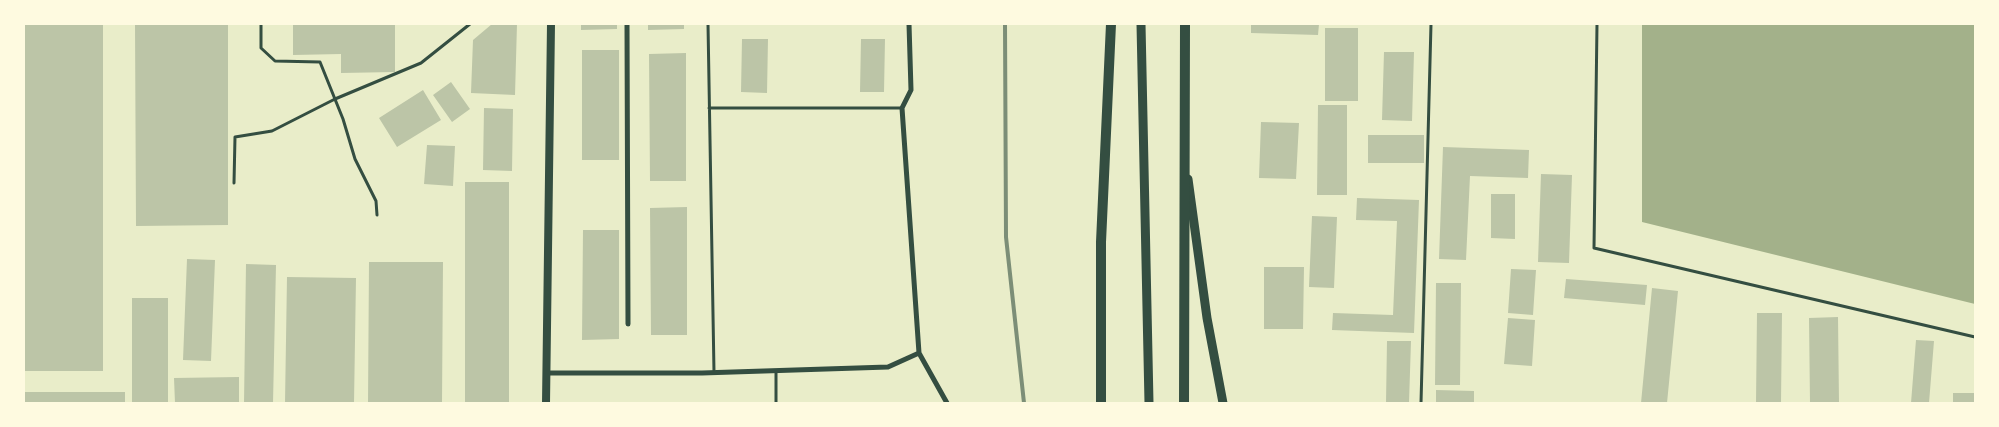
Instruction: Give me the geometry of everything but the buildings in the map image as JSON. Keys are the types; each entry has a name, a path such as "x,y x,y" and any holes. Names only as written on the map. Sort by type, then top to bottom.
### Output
{"highway":[{"path":"1101,403 1101,242 1111,24"},
{"path":"1184,403 1185,24"}],"main road":[{"path":"1141,24 1149,403"},
{"path":"1184,149 1207,318 1223,403"}],"street":[{"path":"546,403 551,24"},
{"path":"627,24 628,324"},
{"path":"909,24 911,90 902,108 919,353 947,403"},
{"path":"546,373 776,371 888,367 919,353"}],"lane":[{"path":"261,24 261,48 275,61 320,62 343,119 355,159 376,201 377,215"},
{"path":"234,184 235,138 272,131 335,99 421,63 470,24"},
{"path":"708,24 714,372"},
{"path":"1421,403 1431,24"},
{"path":"1597,24 1594,248 1975,337"},
{"path":"709,108 902,108"},
{"path":"776,371 776,403"}],"shaded area":[{"path":"1642,24 1975,24 1975,304 1642,222"}],"railway":[{"path":"1005,24 1006,237 1024,403"}]}
